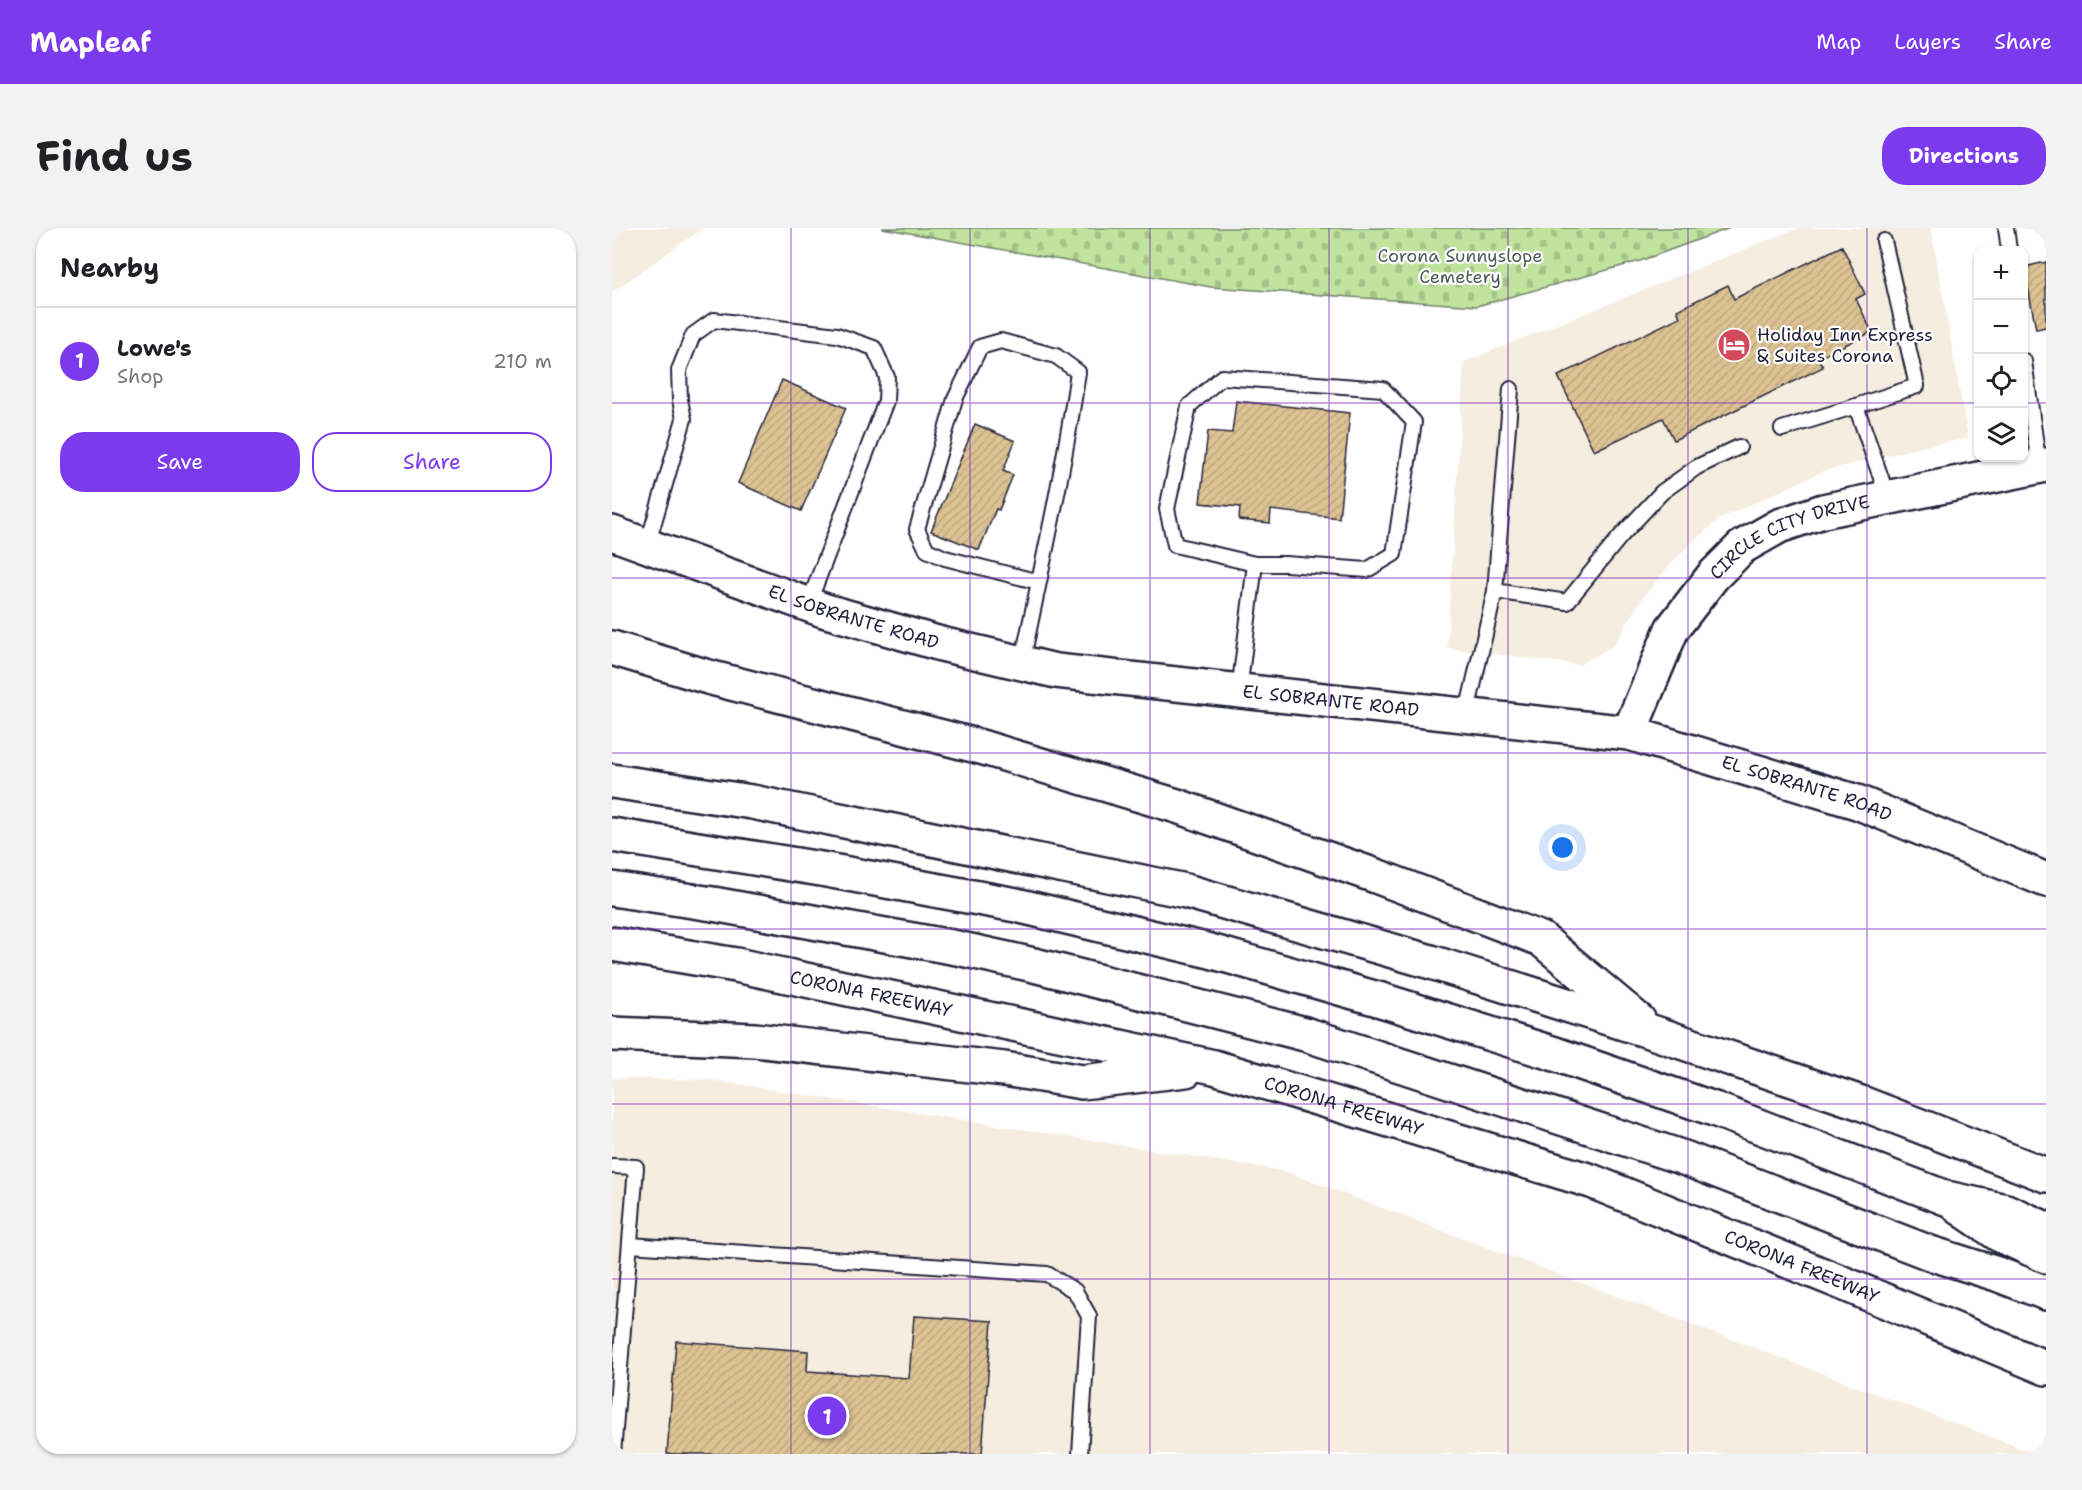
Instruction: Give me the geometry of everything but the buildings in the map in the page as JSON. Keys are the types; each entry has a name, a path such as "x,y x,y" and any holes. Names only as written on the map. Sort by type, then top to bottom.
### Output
{"main road":[{"name":"CIRCLE CITY DRIVE","path":"1629,733 1671,629 1713,576 1742,547 1779,526 1823,512 2042,465"},
{"name":"EL SOBRANTE ROAD","path":"612,533 808,605 941,644 1056,671 1629,733 1857,801 2046,880"},
{"path":"612,648 708,676 981,747 1177,806 1376,876 1541,939 1652,1032"},
{"path":"612,781 752,802 1186,891 1431,962 1652,1032 1861,1103 2046,1175"},
{"path":"612,835 821,869 1016,905 1210,951 1378,999 1555,1054 1714,1109 1946,1198 2006,1211 2046,1229"},
{"path":"612,889 713,904 957,948 1034,965 1305,1035 1684,1158 1930,1252 2046,1293"},
{"name":"CORONA FREEWAY","path":"612,944 736,965 1214,1067 1591,1181 2046,1368"},
{"path":"612,1034 755,1040 1004,1069 1082,1082 1214,1067"},
{"path":"1946,1198 2000,1235 2046,1256"},
{"path":"1930,1252 1987,1291 2046,1317"}],"lane":[{"path":"2006,228 2008,246"},
{"path":"1782,429 1917,386 1884,241"},
{"path":"647,546 684,418 680,400 679,370 693,335 714,320 837,335 874,348 887,377 885,401 808,605"},
{"path":"1022,663 1040,582 1069,434 1078,372 1056,356 1001,341 980,347 956,399 917,529 927,550 945,558 1040,582"},
{"path":"1222,377 1383,389 1414,422 1394,554 1367,570 1255,564 1175,545 1167,509 1189,406 1222,377"},
{"path":"2028,384 2042,465"},
{"path":"1466,716 1495,591 1511,389"},
{"path":"1856,406 1888,498"},
{"path":"1495,591 1567,602 1620,537 1662,492 1697,467 1739,447"},
{"path":"1239,691 1255,564"},
{"path":"612,1166 636,1167 613,1454"},
{"path":"630,1245 1047,1274 1075,1291 1089,1316 1080,1454"}],"shaded area":[{"path":"612,228 703,228 612,292"},
{"path":"1798,228 1931,228 1968,438 1824,471 1721,518 1693,541 1668,567 1641,600 1614,645 1579,665 1447,648 1464,362"},
{"path":"612,1078 711,1080 1284,1171 2036,1454 612,1454"}],"green space":[{"name":"Corona Sunnyslope Cemetery","path":"882,228 1730,228 1640,261 1477,306 1211,287"}],"place":[{"name":"Holiday Inn Express & Suites Corona","path":"1734,345"},
{"name":"Lowe's","path":"827,1416"}]}
